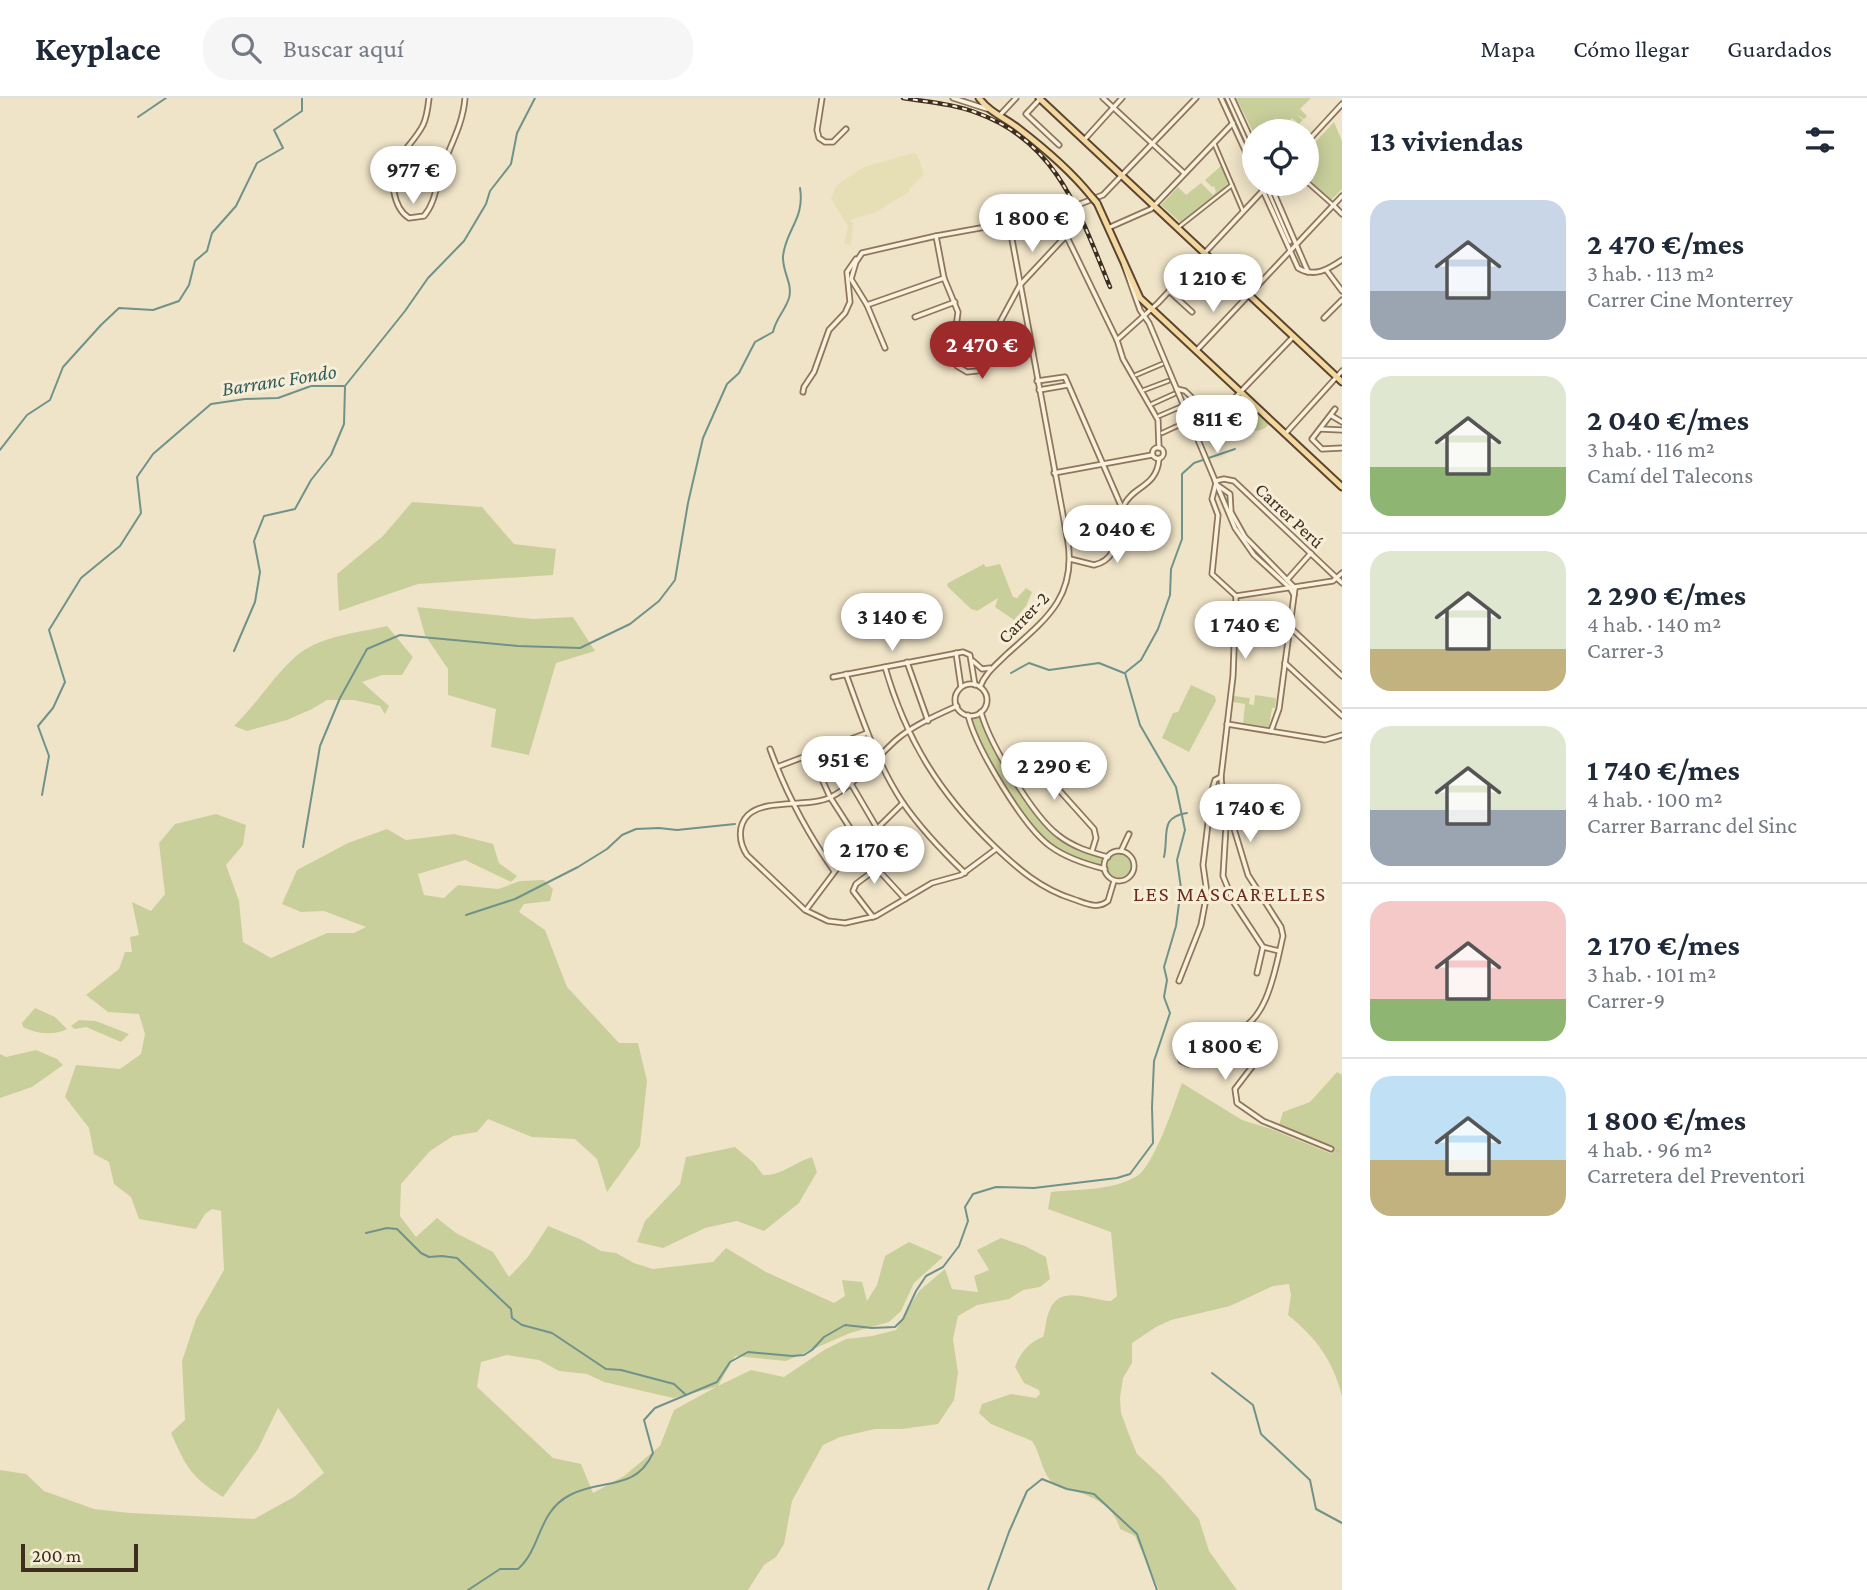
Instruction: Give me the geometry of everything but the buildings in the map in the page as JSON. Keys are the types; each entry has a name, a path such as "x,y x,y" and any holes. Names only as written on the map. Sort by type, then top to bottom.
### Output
{"main road":[{"path":"979,98 1056,160 1097,203 1139,296 1151,309 1342,487"},
{"path":"1040,98 1342,382"}],"street":[{"path":"429,98 422,125 394,171 397,202 402,213 409,218 424,216 430,207 441,170 458,130 465,98"},
{"path":"822,98 817,131 819,138 825,142 833,142 846,129"},
{"path":"953,98 996,114 1016,98"},
{"path":"1040,98 1026,114 1059,145"},
{"path":"1103,98 1184,173"},
{"path":"1084,140 1122,98"},
{"path":"1080,204 1103,195 1196,98"},
{"path":"1220,98 1242,142"},
{"path":"1229,98 1242,123"},
{"path":"1229,98 1242,129"},
{"path":"1319,129 1342,104"},
{"path":"1108,228 1149,211 1234,123"},
{"path":"1213,142 1243,211"},
{"path":"1178,228 1232,185"},
{"path":"1319,193 1342,214"},
{"path":"1117,340 1169,291 1259,196"},
{"path":"1267,196 1298,268 1308,272 1327,271 1342,260"},
{"path":"1268,196 1290,242"},
{"path":"1274,196 1308,272"},
{"path":"1196,351 1342,196"},
{"path":"936,236 944,278 958,312 954,342 957,366 967,372 977,371 983,364 985,350 1020,285 1066,237 1071,226 1071,208"},
{"path":"803,392 814,372 829,330 845,313 850,302 847,272 862,253 936,236 1052,215 1058,216 1124,360 1158,421 1159,448 1163,454 1153,477 1127,500 1122,508 1116,541 1105,560 1091,565 1070,559 1009,223"},
{"path":"862,253 851,279 867,305 885,348"},
{"path":"1123,263 1143,317 1149,323 1226,510 1247,547 1293,588"},
{"path":"1327,271 1342,291"},
{"path":"1186,273 1210,295"},
{"path":"867,305 944,278"},
{"path":"1169,291 1192,312"},
{"path":"1324,318 1342,300"},
{"path":"915,317 955,302"},
{"path":"1196,435 1215,419 1293,337"},
{"path":"1136,375 1161,364"},
{"path":"1285,434 1342,372"},
{"path":"1037,381 1065,378 1122,508"},
{"path":"1144,390 1168,381"},
{"path":"1039,390 1068,384"},
{"path":"1152,404 1176,392 1185,391 1222,426 1259,410"},
{"path":"1159,416 1180,407"},
{"path":"1335,409 1312,439 1322,449 1342,448"},
{"path":"1332,416 1342,422"},
{"path":"1162,433 1186,422"},
{"path":"1320,429 1342,430"},
{"path":"1152,455 1154,449 1159,448"},
{"path":"1054,474 1152,455 1159,459"},
{"name":"Carrer Perú","path":"1215,482 1224,479 1234,481 1342,583"},
{"path":"1215,482 1230,494 1231,512 1245,537 1293,588 1279,709 1271,731"},
{"path":"1215,482 1212,502 1226,510"},
{"path":"1213,495 1218,491 1226,491"},
{"path":"1226,510 1231,501"},
{"path":"1217,507 1212,574 1236,596 1233,676 1221,778 1227,809 1249,879 1282,929 1283,936 1262,1009 1233,1032 1198,1028 1189,1030 1184,1037 1181,1059 1184,1063 1191,1063 1206,1051 1215,1048 1256,1049 1259,1057 1235,1089 1237,1102 1263,1121 1331,1149"},
{"path":"1287,580 1311,553"},
{"name":"Carrer-2","path":"977,686 992,668 1057,606 1068,579 1070,559"},
{"path":"1236,596 1333,581 1342,573"},
{"path":"1290,630 1342,676"},
{"path":"833,677 965,652 982,668 992,668"},
{"path":"956,653 961,687 956,696 957,706 968,715 984,755 1033,829 1051,847 1069,857 1105,869"},
{"path":"970,657 977,686 987,699 981,712 991,740 1048,826 1067,842 1108,857 1121,851 1129,834"},
{"path":"906,662 928,721"},
{"path":"1286,663 1342,716"},
{"path":"885,667 909,731 932,775 953,804 996,849 1046,888 1090,905 1100,906 1108,901 1114,881"},
{"path":"846,674 879,758 903,803 965,873"},
{"path":"961,687 977,686"},
{"path":"957,706 909,731 830,797 755,810 746,818 740,837 747,855 806,910 828,921 845,923 873,917 932,883 965,873 996,849"},
{"path":"968,715 981,712"},
{"path":"1227,724 1325,740 1342,736"},
{"path":"777,767 868,733"},
{"path":"834,746 850,782 877,829"},
{"path":"771,749 793,804 835,871"},
{"path":"811,755 830,797 861,845"},
{"path":"1006,765 1019,757 1032,761 1094,829 1096,838 1092,852"},
{"path":"1179,981 1201,924 1208,890 1203,865 1212,790 1215,780 1221,778"},
{"path":"806,910 835,871 903,803"},
{"path":"1227,809 1223,876 1234,903 1263,947 1279,951"},
{"path":"1108,857 1105,869 1108,877 1114,881 1124,881 1133,872 1132,859 1121,851"},
{"path":"873,917 853,891 856,884 872,873 882,874 905,899"},
{"path":"1256,973 1263,947"}],"shaded area":[{"path":"917,154 924,174 910,191 876,212 850,220 853,223 851,245 844,244 848,226 831,199 837,185 864,167"}],"green space":[{"path":"1236,98 1311,98 1300,109 1307,116 1304,119 1296,114 1302,119 1246,119"},
{"path":"1334,122 1342,141 1342,189 1331,200 1319,189 1319,138"},
{"path":"1222,165 1228,186 1181,223 1161,205 1178,187 1186,195 1201,183 1213,195 1216,192 1214,186 1205,180"},
{"path":"1258,414 1269,424 1262,430 1236,427 1235,423"},
{"path":"412,502 482,507 514,544 556,549 553,575 418,584 339,611 337,574 383,536"},
{"path":"984,564 986,567 1000,564 1013,597 1017,598 1026,588 1032,592 1026,606 1014,620 995,607 998,598 977,611 971,609 947,586"},
{"path":"417,607 533,619 573,617 595,651 556,663 529,755 491,747 496,709 448,695 448,669 425,635"},
{"path":"387,626 413,657 402,675 382,675 362,682 389,706 385,714 380,706 354,700 327,700 287,720 247,731 234,726 287,665 304,650 338,636"},
{"path":"1191,685 1215,696 1216,701 1189,752 1162,738 1173,713 1178,712"},
{"path":"1255,695 1276,698 1269,727 1243,723 1245,704 1233,702 1234,696 1250,698 1249,704 1254,705"},
{"path":"979,715 1001,763 1036,815 1064,842 1104,857 1101,867 1057,849 1026,819 1003,786 984,751 970,717"},
{"path":"216,814 246,825 243,845 226,865 239,901 243,942 271,958 327,933 354,933 366,927 324,911 301,912 282,904 297,870 348,843 387,829 406,840 454,834 493,844 499,863 517,876 511,882 465,860 418,874 424,895 444,898 458,885 498,889 520,881 544,880 553,889 550,901 524,904 519,912 545,930 567,987 619,1043 638,1043 647,1081 640,1146 607,1192 597,1159 575,1139 532,1137 488,1119 477,1132 453,1136 430,1151 401,1184 400,1216 416,1237 437,1218 456,1233 493,1252 509,1277 528,1257 548,1226 601,1251 616,1253 653,1269 713,1262 726,1248 766,1272 834,1303 845,1296 842,1280 862,1282 867,1301 877,1285 885,1256 909,1242 943,1257 914,1283 901,1311 889,1322 850,1333 786,1361 735,1356 718,1386 751,1370 784,1377 824,1350 846,1339 896,1330 919,1291 945,1269 952,1289 978,1292 974,1276 989,1270 977,1250 1001,1238 1046,1257 1050,1279 1040,1287 1023,1290 1009,1299 977,1305 958,1316 953,1339 958,1373 954,1400 938,1424 902,1429 875,1429 840,1437 823,1445 792,1501 784,1544 776,1557 764,1565 748,1590 0,1590 0,1470 26,1474 44,1491 94,1509 254,1519 294,1497 324,1473 278,1408 258,1449 223,1497 203,1483 191,1470 171,1433 185,1420 182,1361 196,1319 224,1270 221,1211 212,1209 205,1214 196,1229 139,1219 131,1197 114,1184 109,1162 94,1154 89,1128 65,1097 76,1065 120,1069 141,1054 145,1034 139,1014 108,1012 86,995 119,969 125,952 132,952 130,937 139,935 132,902 151,911 165,894 159,843 175,824","holes":["507,1355 539,1360 559,1371 587,1374 604,1382 673,1398 716,1387 674,1410 660,1446 624,1476 593,1493 581,1464 553,1458 477,1387 481,1362"]},
{"path":"1119,854 1128,858 1132,867 1128,876 1119,880 1110,876 1106,867 1110,858"},
{"path":"35,1008 55,1017 67,1029 45,1033 23,1027 22,1023"},
{"path":"79,1020 96,1021 129,1034 121,1042 86,1027 75,1029 71,1026"},
{"path":"36,1050 57,1059 63,1065 32,1087 0,1098 0,1054 6,1057"},
{"path":"1337,1072 1342,1075 1342,1396 1334,1371 1322,1351 1307,1332 1288,1315 1291,1295 1289,1284 1273,1286 1230,1306 1171,1320 1132,1343 1132,1363 1123,1378 1120,1398 1121,1413 1137,1454 1162,1477 1199,1519 1209,1551 1237,1590 1159,1590 1135,1536 1120,1529 1108,1508 1087,1495 1055,1485 1047,1476 1032,1441 991,1424 979,1413 982,1404 1011,1394 1036,1398 1040,1394 1039,1390 1024,1383 1015,1367 1026,1349 1043,1337 1049,1312 1055,1301 1069,1295 1111,1301 1117,1296 1111,1232 1048,1209 1051,1192 1106,1187 1137,1176 1157,1147 1182,1083 1242,1120 1332,1154 1334,1148 1279,1125 1283,1112 1310,1102"},
{"path":"735,1147 754,1163 763,1175 781,1171 812,1157 817,1172 799,1203 764,1231 737,1221 705,1228 663,1248 637,1242 645,1221 680,1184 686,1157"}],"waterway":[{"path":"138,117 166,98"},
{"path":"0,450 27,415 50,400 63,367 119,308 153,310 179,301 189,285 195,261 207,251 212,233 236,206 257,163 283,148 274,130 302,111 302,98"},
{"name":"Barranc Fondo","path":"42,795 49,756 38,726 53,708 65,682 49,630 81,578 120,546 141,513 137,477 153,454 211,404 278,398 311,386 345,386 428,278 464,241 486,204 490,191 511,164 517,133 535,98"},
{"path":"303,847 320,746 340,698 367,649 400,635 518,646 580,648 630,624 659,601 675,580 688,503 703,438 727,384 739,373 755,342 773,332 789,298 790,287 783,256 798,216 800,188"},
{"path":"234,651 255,602 260,572 254,541 264,516 295,509 311,480 331,455 344,424 345,387"},
{"path":"1126,672 1141,660 1158,629 1170,595 1171,569 1182,539 1182,474 1194,463 1235,449"},
{"path":"1011,673 1029,663 1049,670 1099,663 1124,673"},
{"path":"468,1590 500,1569 518,1569 532,1551 545,1520 559,1502 582,1490 637,1474 653,1453 644,1420 655,1408 717,1382 730,1362 748,1352 804,1355 824,1337 845,1325 895,1327 903,1319 926,1276 943,1267 959,1246 968,1221 965,1207 973,1194 996,1187 1034,1188 1117,1178 1130,1174 1153,1143 1154,1061 1170,1013 1164,997 1167,980 1164,967 1176,926 1181,888 1177,860 1185,830 1176,787 1140,725 1125,673"},
{"path":"1164,857 1169,823 1172,818 1187,813"},
{"path":"466,915 515,899 578,867 607,849 622,835 636,829 677,830 735,824"},
{"path":"366,1233 387,1228 397,1229 421,1253 429,1257 457,1258 511,1309 512,1318 522,1325 552,1333 606,1369 621,1370 674,1384 686,1395"},
{"path":"1212,1373 1253,1405 1261,1434 1310,1480 1316,1509 1342,1523"},
{"path":"988,1590 1027,1491 1042,1479 1067,1489 1094,1494 1137,1534 1157,1590"}],"tunnel":[{"path":"1331,1149 1342,1152"}],"railway":[{"path":"903,98 950,105 977,113 1005,126 1028,142 1063,184 1110,287"}],"district":[{"name":"LES MASCARELLES","path":"1230,894"}]}
